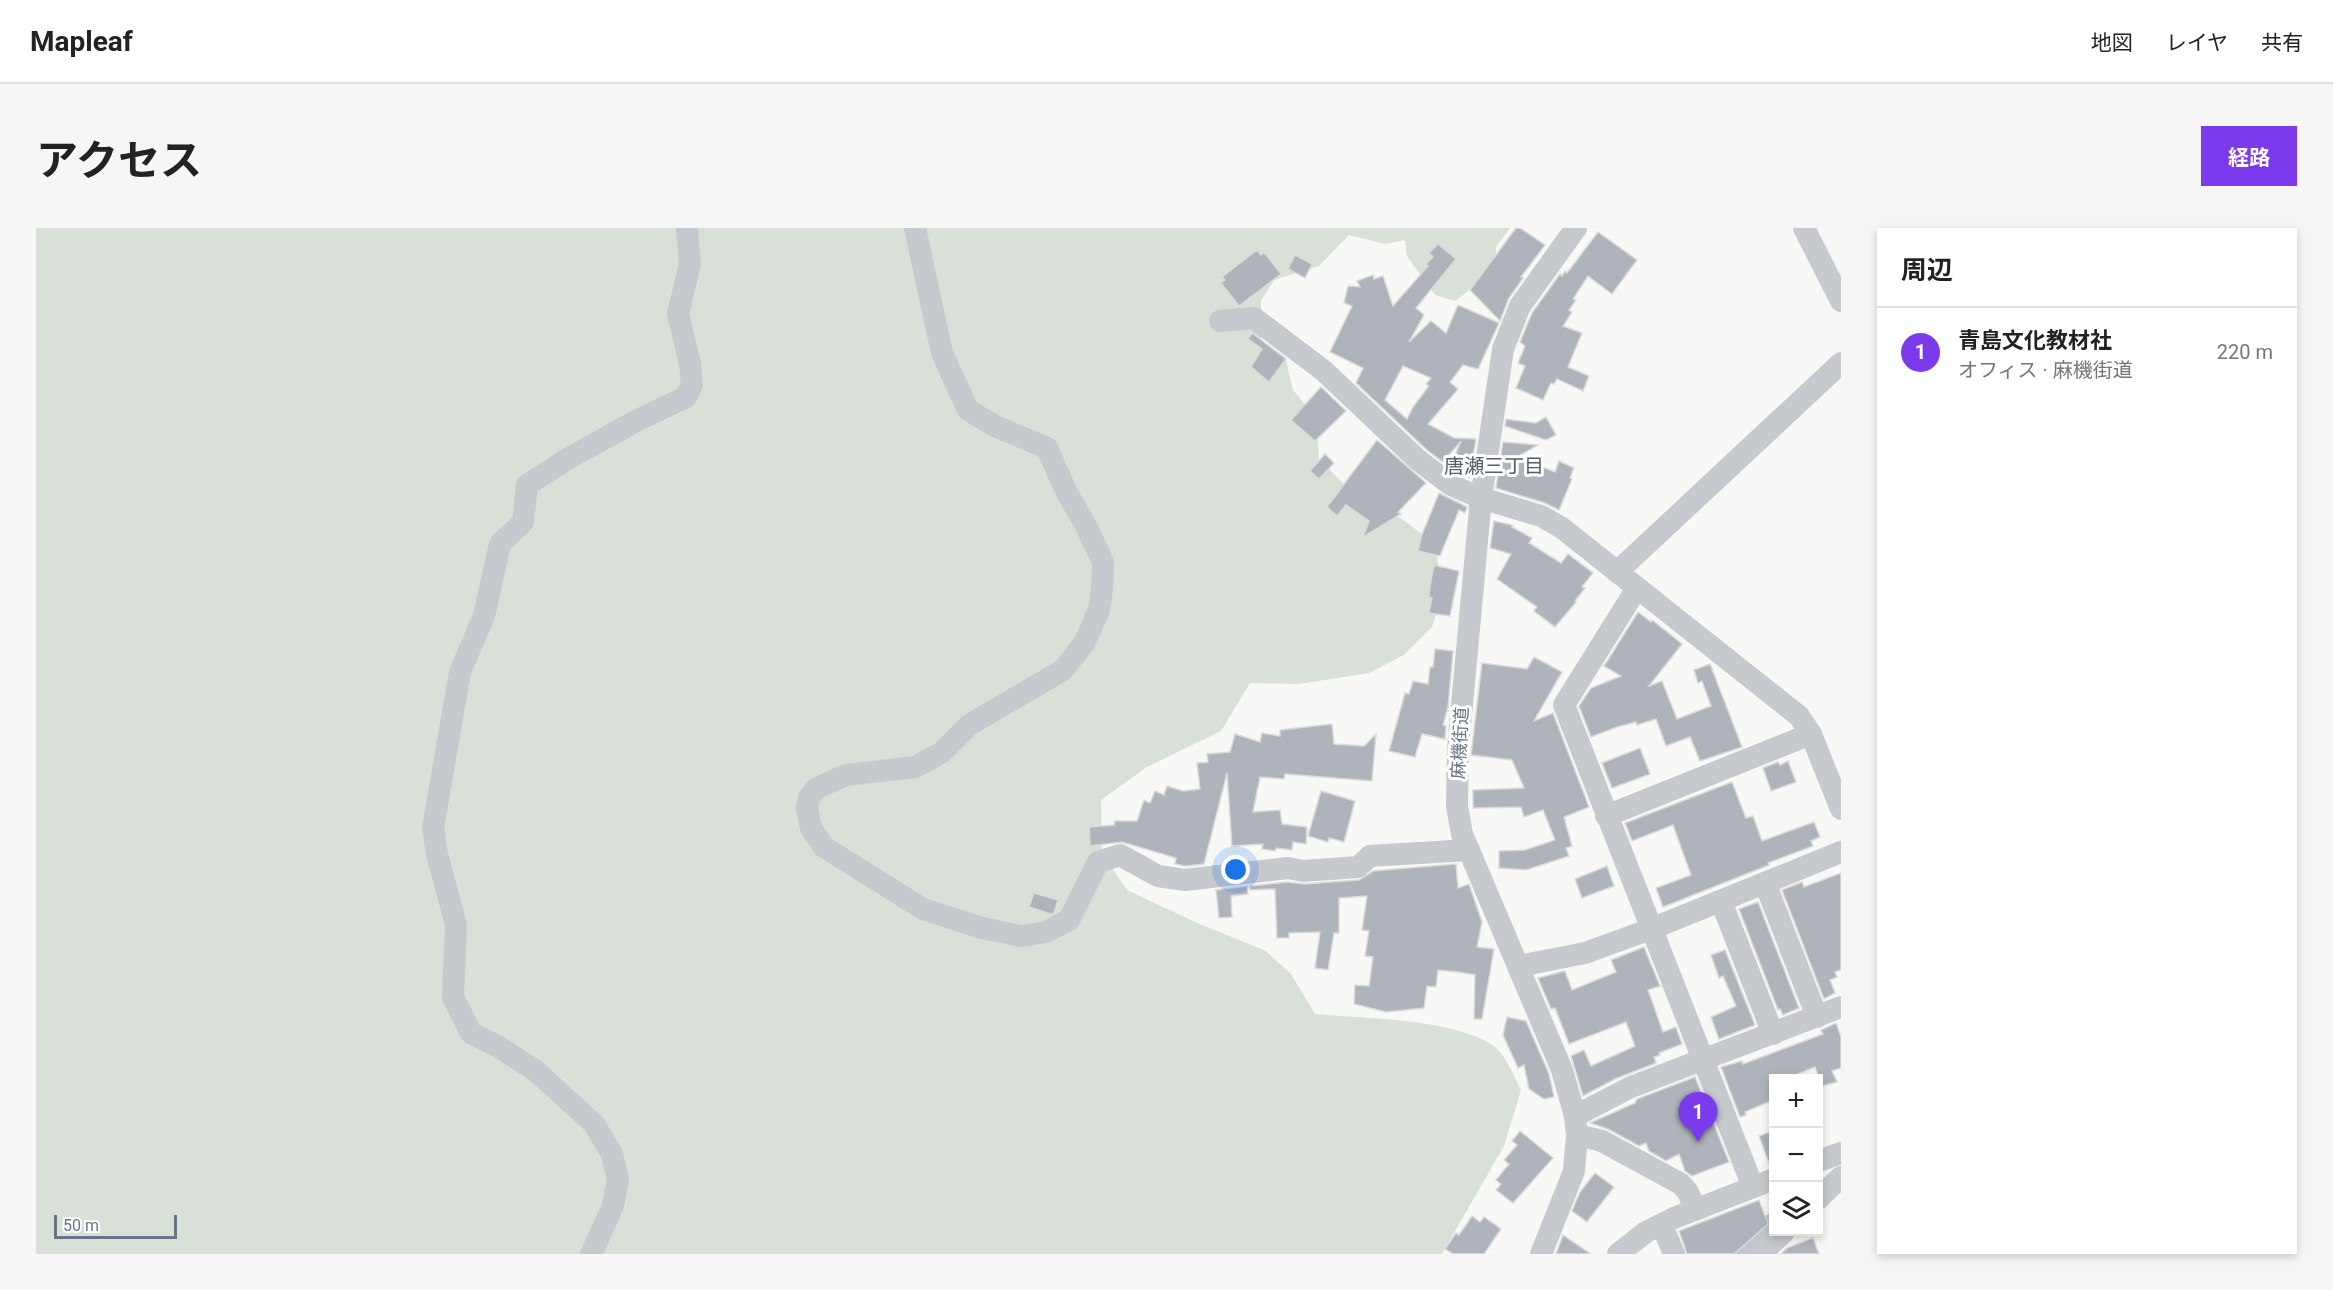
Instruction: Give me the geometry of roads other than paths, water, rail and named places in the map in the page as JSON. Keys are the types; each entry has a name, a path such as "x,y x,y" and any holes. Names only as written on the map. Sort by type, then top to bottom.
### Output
{"street":[{"path":"591,1254 613,1206 618,1179 612,1154 594,1124 536,1071 499,1047 471,1034 453,997 456,925 437,854 433,828 460,672 484,616 500,544 523,522 527,485 569,458 686,397 692,385 690,364 678,314 690,264 687,228"},
{"path":"915,228 942,353 968,410 994,426 1047,448 1066,491 1103,562 1099,610 1085,642 1063,670 969,725 941,753 915,767 846,775 817,788 809,797 807,808 811,828 824,847 923,909 982,928 1021,936 1046,932 1069,920 1098,862 1120,855 1158,876 1185,880 1288,868 1302,871 1358,867 1370,856 1469,850"},
{"name":"麻機街道","path":"1541,1254 1574,1171 1576,1126 1562,1070 1462,834 1457,806 1458,748 1481,498 1503,349 1520,306 1576,228"},
{"path":"1804,228 1841,301"},
{"path":"1220,321 1254,318 1324,371 1418,460 1451,485 1481,498 1541,516 1562,528 1798,716 1811,734 1841,809"},
{"path":"1617,572 1841,363"},
{"path":"1618,1254 1646,1232 1695,1209 1763,1183 1703,1061 1564,705 1637,588"},
{"path":"1606,816 1811,734"},
{"path":"1519,966 1585,953 1651,929 1841,852"},
{"path":"1765,883 1817,1017"},
{"path":"1721,900 1773,1034"},
{"path":"1695,1209 1688,1192 1681,1184 1576,1126 1631,1087 1841,1007"},
{"path":"1823,1159 1841,1153"},
{"path":"1823,1194 1841,1177"},
{"path":"1662,1225 1674,1254"},
{"path":"1761,1254 1780,1236"}],"waterway":[{"path":"1746,1254 1769,1233"}],"place":[{"name":"青島文化教材社","path":"1698,1142"}],"district":[{"name":"唐瀬三丁目","path":"1494,466"}]}
